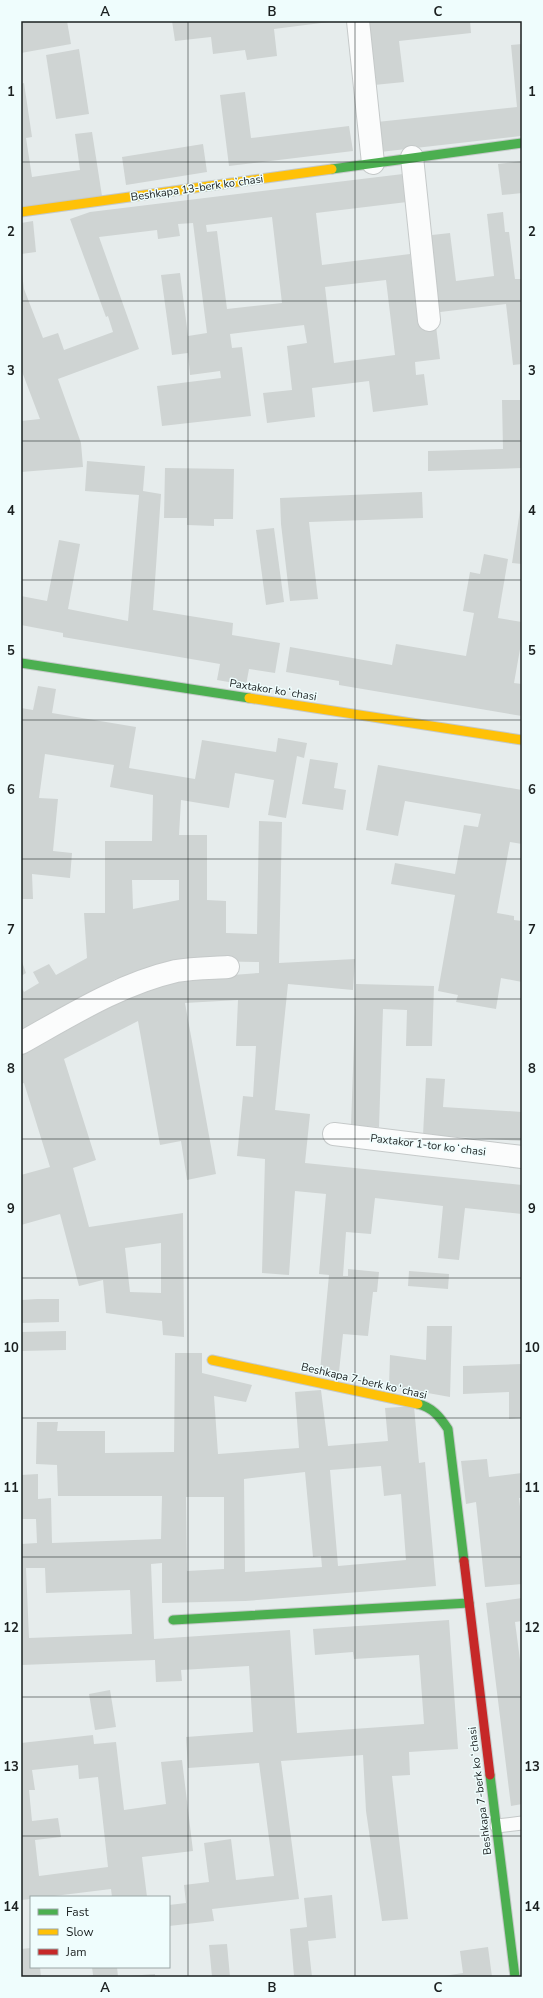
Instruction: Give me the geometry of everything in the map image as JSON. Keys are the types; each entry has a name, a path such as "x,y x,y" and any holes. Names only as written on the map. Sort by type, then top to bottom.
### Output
{"street":[{"path":"358,21 373,163"},
{"name":"Beshkapa 13-berk koʼchasi","path":"21,212 522,143"},
{"path":"412,157 429,320"},
{"name":"Paxtakor koʻchasi","path":"21,663 522,740"},
{"path":"21,1043 105,996 141,981 178,971 228,967"},
{"name":"Paxtakor 1-tor koʻchasi","path":"334,1134 522,1157"},
{"name":"Beshkapa 7-berk koʻchasi","path":"212,1360 426,1406 438,1415 448,1429 515,1977"},
{"path":"173,1620 470,1603"}],"lane":[{"path":"497,1826 522,1823"}],"building":[{"path":"22,21 67,21 71,44 21,53"},
{"path":"172,21 329,22 274,29 277,56 247,60 245,50 213,54 211,37 175,41"},
{"path":"367,21 470,21 471,33 399,41 404,82 374,85"},
{"path":"522,44 521,136 380,152 377,122 517,107 511,45"},
{"path":"79,49 89,114 56,119 46,55"},
{"path":"24,83 32,137 26,138 32,177 80,170 75,134 92,132 102,196 21,208 21,84"},
{"path":"245,92 251,138 349,126 353,151 229,166 220,95"},
{"path":"203,144 207,172 126,185 122,157"},
{"path":"522,161 522,193 502,195 498,164"},
{"path":"403,174 407,202 316,213 322,265 410,254 413,276 417,275 436,326 440,359 415,362 416,375 424,374 428,405 373,412 369,381 312,388 315,417 267,423 263,393 292,390 287,346 307,343 304,325 230,334 232,348 242,347 251,416 162,426 157,386 221,378 220,371 190,375 188,353 172,355 161,275 180,273 188,336 207,333 193,223 178,224 180,236 158,239 157,230 99,237 139,349 58,379 81,443 83,467 21,472 21,421 40,419 21,369 21,266 24,289 43,338 58,333 64,350 113,332 108,316 106,317 70,219 90,212","holes":["272,217 282,303 227,309 217,231 207,232 206,225","386,280 395,355 334,363 325,287"]},
{"path":"503,212 505,232 509,232 515,279 522,279 522,364 513,365 506,304 432,313 423,236 450,233 456,281 494,276 487,214"},
{"path":"33,221 36,252 21,254 21,223"},
{"path":"502,400 522,400 522,468 428,471 428,451 503,449"},
{"path":"87,461 145,466 143,491 161,494 153,610 233,623 232,635 280,643 275,673 249,669 246,685 217,680 220,664 63,637 63,633 21,625 21,596 47,601 59,540 80,544 68,609 128,621 139,495 85,491"},
{"path":"165,468 234,469 233,519 214,519 214,526 187,525 187,518 164,518"},
{"path":"422,492 423,518 309,522 318,599 290,601 281,524 280,498"},
{"path":"522,504 522,564 512,563"},
{"path":"274,528 284,602 266,605 256,530"},
{"path":"484,554 508,559 498,618 522,622 522,638 514,683 522,684 522,716 339,685 339,681 286,672 290,647 392,665 396,644 466,656 474,613 463,611 470,572 480,574"},
{"path":"38,686 56,689 52,713 136,727 129,768 195,779 202,740 276,752 278,738 307,743 304,758 297,756 286,818 268,815 274,780 235,773 229,808 181,800 179,835 207,835 207,900 226,901 226,933 257,934 259,821 282,822 279,963 355,959 353,990 288,984 275,1110 310,1114 305,1163 522,1185 522,1214 465,1208 459,1260 438,1258 443,1206 375,1198 371,1234 346,1232 343,1276 348,1276 348,1269 379,1272 377,1292 373,1292 368,1336 343,1334 339,1372 320,1371 329,1275 319,1274 326,1194 295,1191 289,1275 262,1273 265,1159 237,1156 243,1096 253,1097 256,1046 236,1046 238,1000 185,1003 216,1174 187,1180 181,1141 160,1145 138,1021 64,1059 96,1160 73,1168 89,1227 183,1213 184,1337 163,1335 162,1321 106,1313 103,1280 79,1286 60,1214 21,1225 21,1175 50,1167 24,1083 21,1084 21,1053 152,981 259,973 259,962 204,961 115,979 21,1031 21,986 24,992 39,983 33,972 49,964 56,975 87,958 84,913 105,913 105,841 152,841 153,795 110,787 114,765 45,754 39,798 58,799 53,851 72,853 70,878 32,874 33,899 21,899 21,708 33,710","holes":["132,880 179,880 179,900 133,909","161,1243 161,1293 130,1292 125,1248"]},
{"path":"310,759 338,763 334,788 346,790 343,810 302,804"},
{"path":"378,765 522,790 522,844 510,842 497,913 514,916 514,920 522,921 522,982 501,978 496,1009 456,1002 458,995 438,991 455,895 391,884 395,863 455,874 464,825 478,827 481,814 405,801 398,836 366,830"},
{"path":"21,959 26,973 21,976"},
{"path":"356,984 434,986 432,1046 406,1046 407,1010 383,1009 379,1127 351,1126"},
{"path":"426,1078 445,1079 443,1107 522,1112 522,1141 423,1135"},
{"path":"409,1271 449,1274 448,1289 408,1286"},
{"path":"59,1299 59,1322 21,1323 21,1300"},
{"path":"427,1326 452,1326 450,1397 389,1386 390,1355 426,1360"},
{"path":"66,1331 66,1350 21,1351 21,1332"},
{"path":"175,1353 202,1353 202,1373 252,1385 246,1402 214,1396 218,1454 299,1448 295,1392 321,1390 328,1446 388,1441 385,1408 414,1406 419,1463 425,1462 436,1586 245,1601 162,1603 162,1563 151,1564 154,1639 290,1630 297,1733 424,1724 419,1655 354,1659 353,1652 315,1655 313,1629 449,1620 458,1749 409,1752 410,1775 392,1776 408,1919 382,1921 366,1811 363,1755 281,1761 299,1899 212,1909 214,1921 170,1926 170,1905 186,1903 184,1885 209,1882 204,1843 231,1839 236,1880 274,1876 259,1763 188,1768 186,1737 253,1732 249,1666 181,1670 182,1681 156,1682 155,1660 21,1665 21,1544 37,1543 36,1519 21,1519 21,1475 38,1474 38,1499 51,1498 52,1543 161,1539 162,1496 58,1496 57,1465 36,1464 37,1422 58,1422 57,1431 105,1431 105,1453 174,1452","holes":["381,1466 384,1496 401,1494 406,1560 338,1566 330,1470","305,1472 313,1557 321,1556 322,1567 245,1572 244,1479","186,1497 224,1497 224,1569 187,1571","26,1568 45,1568 46,1593 130,1590 132,1634 29,1638"]},
{"path":"522,1364 522,1418 509,1419 509,1392 463,1394 463,1366"},
{"path":"487,1459 489,1477 522,1473 522,1498 519,1498 522,1524 522,1584 485,1587 476,1502 466,1504 461,1461"},
{"path":"522,1598 522,1621 515,1622 522,1675 522,1804 511,1806 486,1603"},
{"path":"110,1690 116,1727 95,1730 89,1694"},
{"path":"93,1735 94,1744 116,1742 124,1810 166,1804 161,1762 182,1760 193,1851 142,1857 147,1896 112,1896 111,1889 54,1896 30,1896 30,1899 21,1900 21,1743","holes":["78,1765 79,1779 98,1777 108,1867 39,1876 35,1840 61,1837 58,1818 32,1821 29,1790 35,1790 32,1770"]},
{"path":"332,1895 336,1938 308,1941 312,1977 291,1977 294,1976 290,1929 307,1927 304,1898"},
{"path":"227,1944 230,1977 212,1977 209,1945"},
{"path":"488,1947 492,1977 437,1977 463,1973 460,1951"},
{"path":"30,1948 30,1968 40,1968 41,1977 21,1977 21,1949"},
{"path":"92,1968 117,1968 118,1977 80,1977 93,1975"},
{"path":"155,1974 155,1977 129,1977 129,1976"}],"traffic: fast":[{"path":"332,169 522,143"},
{"path":"21,663 249,698"},
{"path":"418,1404 427,1407 435,1413 448,1429 464,1561"},
{"path":"173,1620 469,1603"},
{"path":"490,1775 515,1977"}],"traffic: slow":[{"path":"21,212 332,169"},
{"path":"249,698 522,740"},
{"path":"212,1360 418,1404"}],"traffic: jam":[{"path":"464,1561 490,1775"}]}
